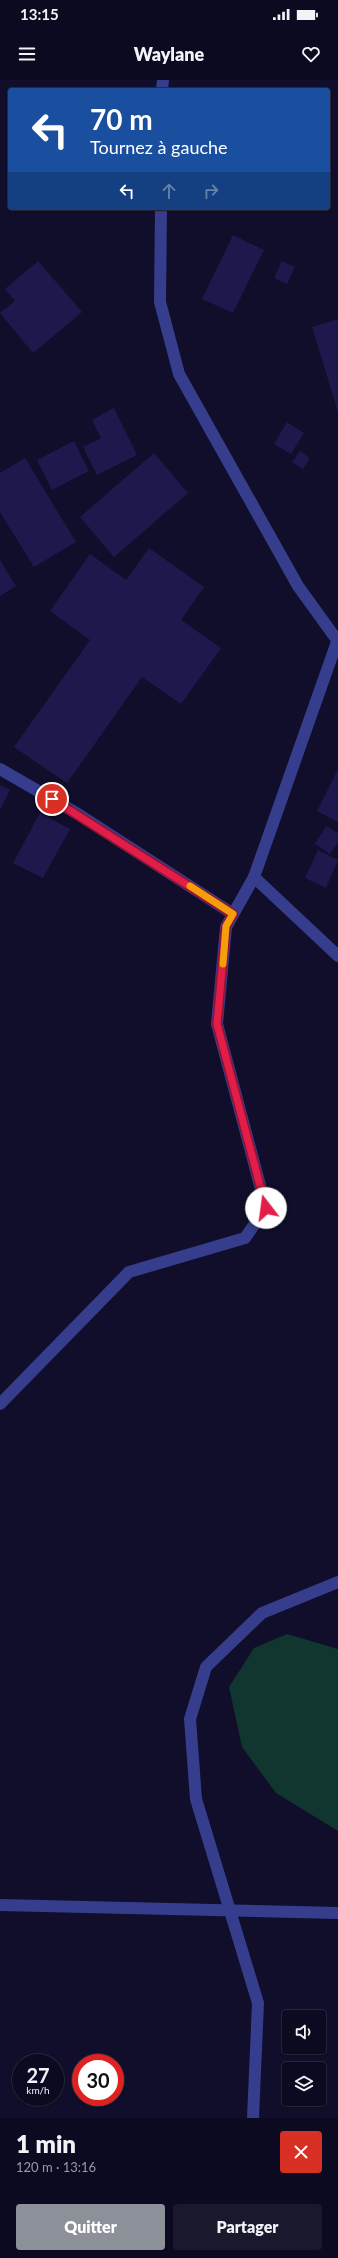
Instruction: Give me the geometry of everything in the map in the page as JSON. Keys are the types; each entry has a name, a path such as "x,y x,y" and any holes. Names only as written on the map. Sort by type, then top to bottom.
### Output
{"street":[{"path":"0,1404 129,1272 246,1238 266,1208 217,1024 226,926 254,877 337,640 298,586 179,374 160,302 161,210"},
{"path":"0,769 78,814 233,914"},
{"path":"254,877 338,956"},
{"path":"253,2118 258,2003 196,1799 190,1719 206,1667 262,1613 338,1582"},
{"path":"0,1905 338,1913"}],"green space":[{"path":"287,1634 338,1649 338,1831 276,1793 242,1747 229,1687 254,1648"}],"building":[{"path":"233,235 264,250 233,313 202,299"},
{"path":"38,261 82,312 33,353 0,313 15,301 5,289"},
{"path":"282,261 295,267 287,284 274,278"},
{"path":"338,319 338,412 312,327"},
{"path":"114,408 137,455 97,475 83,447 101,438 92,420"},
{"path":"287,422 304,433 291,454 274,444"},
{"path":"74,441 89,471 52,490 37,460"},
{"path":"300,451 310,458 303,469 292,462"},
{"path":"154,453 188,493 114,557 80,517"},
{"path":"25,458 76,542 34,567 0,512 0,473"},
{"path":"149,548 204,587 181,620 221,648 181,704 142,677 67,783 14,747 90,640 50,611 90,554 126,580"},
{"path":"0,560 16,586 0,596"},
{"path":"338,769 338,822 317,811"},
{"path":"0,785 10,790 0,810"},
{"path":"40,813 70,829 43,878 13,863"},
{"path":"326,826 338,833 338,842 330,854 315,844"},
{"path":"318,850 338,860 326,888 305,878"}],"slow traffic":[{"path":"190,886 233,914 226,926 223,964"}],"route":[{"path":"52,799 78,814 233,914 226,926 217,1024 266,1208"}]}
